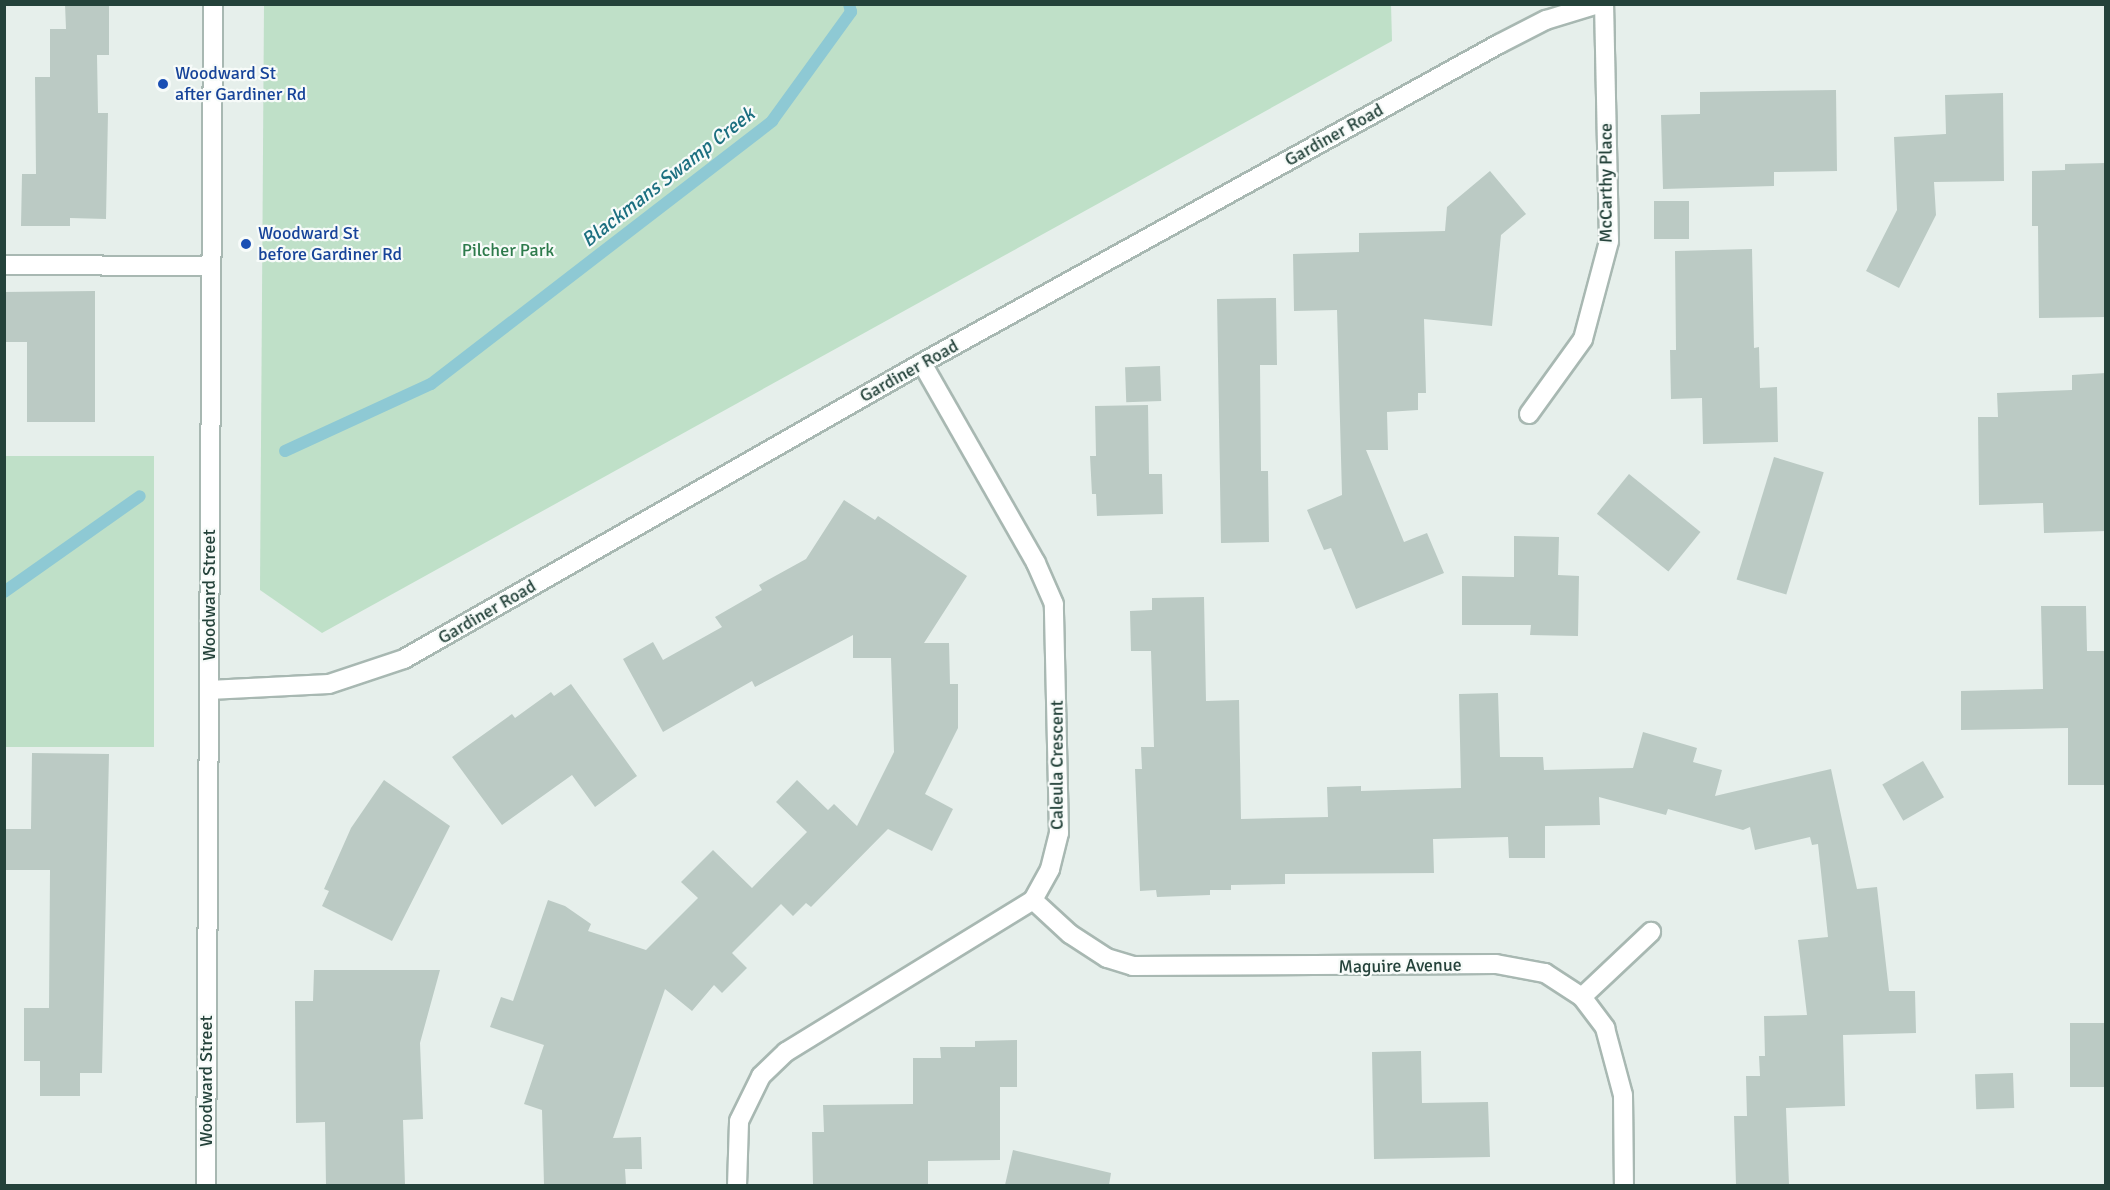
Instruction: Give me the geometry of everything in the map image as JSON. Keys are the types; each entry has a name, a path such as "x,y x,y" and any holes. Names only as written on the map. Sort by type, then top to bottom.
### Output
{"street":[{"name":"Woodward Street","path":"206,1185 209,266 213,4"},
{"name":"Gardiner Road","path":"209,690 329,684 404,659 922,363 1498,45 1546,21 1598,4"},
{"name":"McCarthy Place","path":"1529,414 1583,339 1609,242 1604,4"},
{"path":"4,265 209,266"},
{"name":"Caleula Crescent","path":"737,1185 740,1121 748,1098 760,1077 786,1052 1033,900 1050,869 1059,833 1054,604 1036,563 922,363"},
{"name":"Maguire Avenue","path":"1033,900 1070,934 1107,958 1133,966 1496,964 1545,973 1582,997 1605,1028 1617,1061 1623,1095 1624,1185"},
{"path":"1582,997 1651,932"}],"green space":[{"name":"Pilcher Park","path":"1391,4 1392,41 322,633 260,590 264,5"},
{"path":"4,456 154,456 154,747 4,747"}],"building":[{"path":"65,4 109,4 109,55 97,55 98,113 108,113 106,219 70,218 70,226 21,226 22,174 36,174 35,77 50,77 50,29 66,29"},
{"path":"1836,90 1837,171 1774,172 1774,186 1663,189 1661,115 1700,114 1700,92"},
{"path":"2003,93 2004,181 1934,182 1936,215 1899,288 1866,271 1897,210 1894,137 1946,134 1945,95"},
{"path":"2106,163 2106,317 2039,318 2038,226 2032,226 2032,171 2065,170 2065,164"},
{"path":"1490,171 1526,214 1501,235 1492,326 1424,319 1426,393 1418,393 1418,410 1387,412 1388,450 1366,450 1404,542 1427,533 1444,573 1356,609 1331,548 1324,550 1307,510 1342,495 1337,310 1294,311 1293,254 1359,252 1359,233 1445,231 1447,207"},
{"path":"1654,201 1689,201 1689,239 1654,239"},
{"path":"1752,249 1754,348 1759,347 1760,388 1777,387 1778,442 1703,444 1702,398 1671,399 1670,350 1676,350 1675,251"},
{"path":"95,291 95,422 27,422 27,342 4,342 4,292"},
{"path":"1276,298 1277,365 1260,365 1261,471 1268,471 1269,542 1221,543 1217,299"},
{"path":"1160,366 1161,401 1126,402 1125,367"},
{"path":"2106,373 2106,531 2044,533 2043,503 1979,505 1978,417 1998,417 1997,393 2072,390 2072,375"},
{"path":"1148,405 1149,474 1162,474 1163,514 1097,516 1096,494 1092,494 1090,456 1096,456 1095,406"},
{"path":"1774,457 1824,472 1786,595 1737,579"},
{"path":"1629,474 1700,532 1668,572 1597,514"},
{"path":"844,500 875,520 878,516 967,576 924,643 949,643 950,684 958,684 958,728 925,794 953,809 932,851 888,829 811,907 806,903 793,916 781,904 732,953 747,968 722,993 714,985 692,1011 665,989 613,1138 641,1137 642,1169 625,1169 626,1185 544,1185 542,1110 524,1104 544,1045 490,1027 501,997 513,1001 548,900 565,906 591,924 588,931 646,950 698,898 681,882 713,850 752,888 807,832 776,802 797,780 828,810 834,804 857,826 894,752 891,658 853,658 853,635 755,687 752,681 663,732 623,659 653,642 663,660 722,627 715,617 762,590 759,585 806,559"},
{"path":"1514,536 1559,537 1558,575 1579,576 1578,636 1530,635 1531,625 1462,625 1462,576 1514,577"},
{"path":"1204,597 1206,701 1239,700 1241,819 1328,817 1327,787 1361,786 1361,791 1461,788 1459,694 1498,693 1500,757 1543,757 1544,770 1633,768 1643,732 1697,748 1693,762 1722,770 1715,796 1831,769 1857,889 1877,887 1889,991 1915,991 1916,1033 1843,1035 1845,1106 1786,1108 1789,1185 1736,1185 1734,1116 1747,1116 1746,1076 1760,1076 1759,1056 1765,1056 1764,1016 1807,1015 1798,940 1828,937 1818,844 1812,845 1810,837 1755,850 1750,827 1743,830 1668,809 1666,815 1599,797 1600,825 1545,826 1545,858 1509,858 1508,837 1433,839 1434,873 1285,874 1285,884 1231,885 1231,890 1210,890 1210,895 1157,897 1156,890 1140,891 1135,769 1142,769 1141,747 1154,747 1151,651 1131,651 1130,611 1152,610 1152,598"},
{"path":"2041,606 2086,606 2087,651 2106,651 2106,785 2068,785 2068,728 1961,730 1961,691 2043,689"},
{"path":"571,684 637,776 595,807 572,775 502,825 452,757 512,714 515,718 551,692 554,696"},
{"path":"32,753 109,754 102,1073 80,1073 80,1096 40,1096 40,1061 24,1061 24,1008 49,1008 50,870 4,870 4,829 31,829"},
{"path":"1923,761 1944,797 1903,821 1882,784"},
{"path":"384,780 450,826 392,941 322,906 329,891 324,889 351,828"},
{"path":"314,970 440,970 420,1043 423,1119 403,1120 405,1185 326,1185 325,1122 296,1123 295,1001 313,1001"},
{"path":"2070,1023 2106,1023 2106,1087 2070,1087"},
{"path":"1017,1040 1017,1087 1000,1087 1000,1160 928,1161 928,1185 813,1185 812,1132 824,1132 823,1105 913,1104 913,1058 941,1058 940,1047 975,1047 975,1041"},
{"path":"1421,1051 1422,1103 1488,1102 1490,1157 1374,1159 1372,1052"},
{"path":"2013,1073 2014,1108 1976,1109 1975,1074"},
{"path":"1013,1150 1111,1173 1109,1185 1005,1185"}],"waterway":[{"name":"Blackmans Swamp Creek","path":"285,451 431,384 772,121 851,12 849,4"},
{"name":"Blackmans Swamp Creek","path":"4,592 140,496"}],"place":[{"name":"Woodward St after Gardiner Rd","path":"163,84"},
{"name":"Woodward St before Gardiner Rd","path":"246,244"}]}
